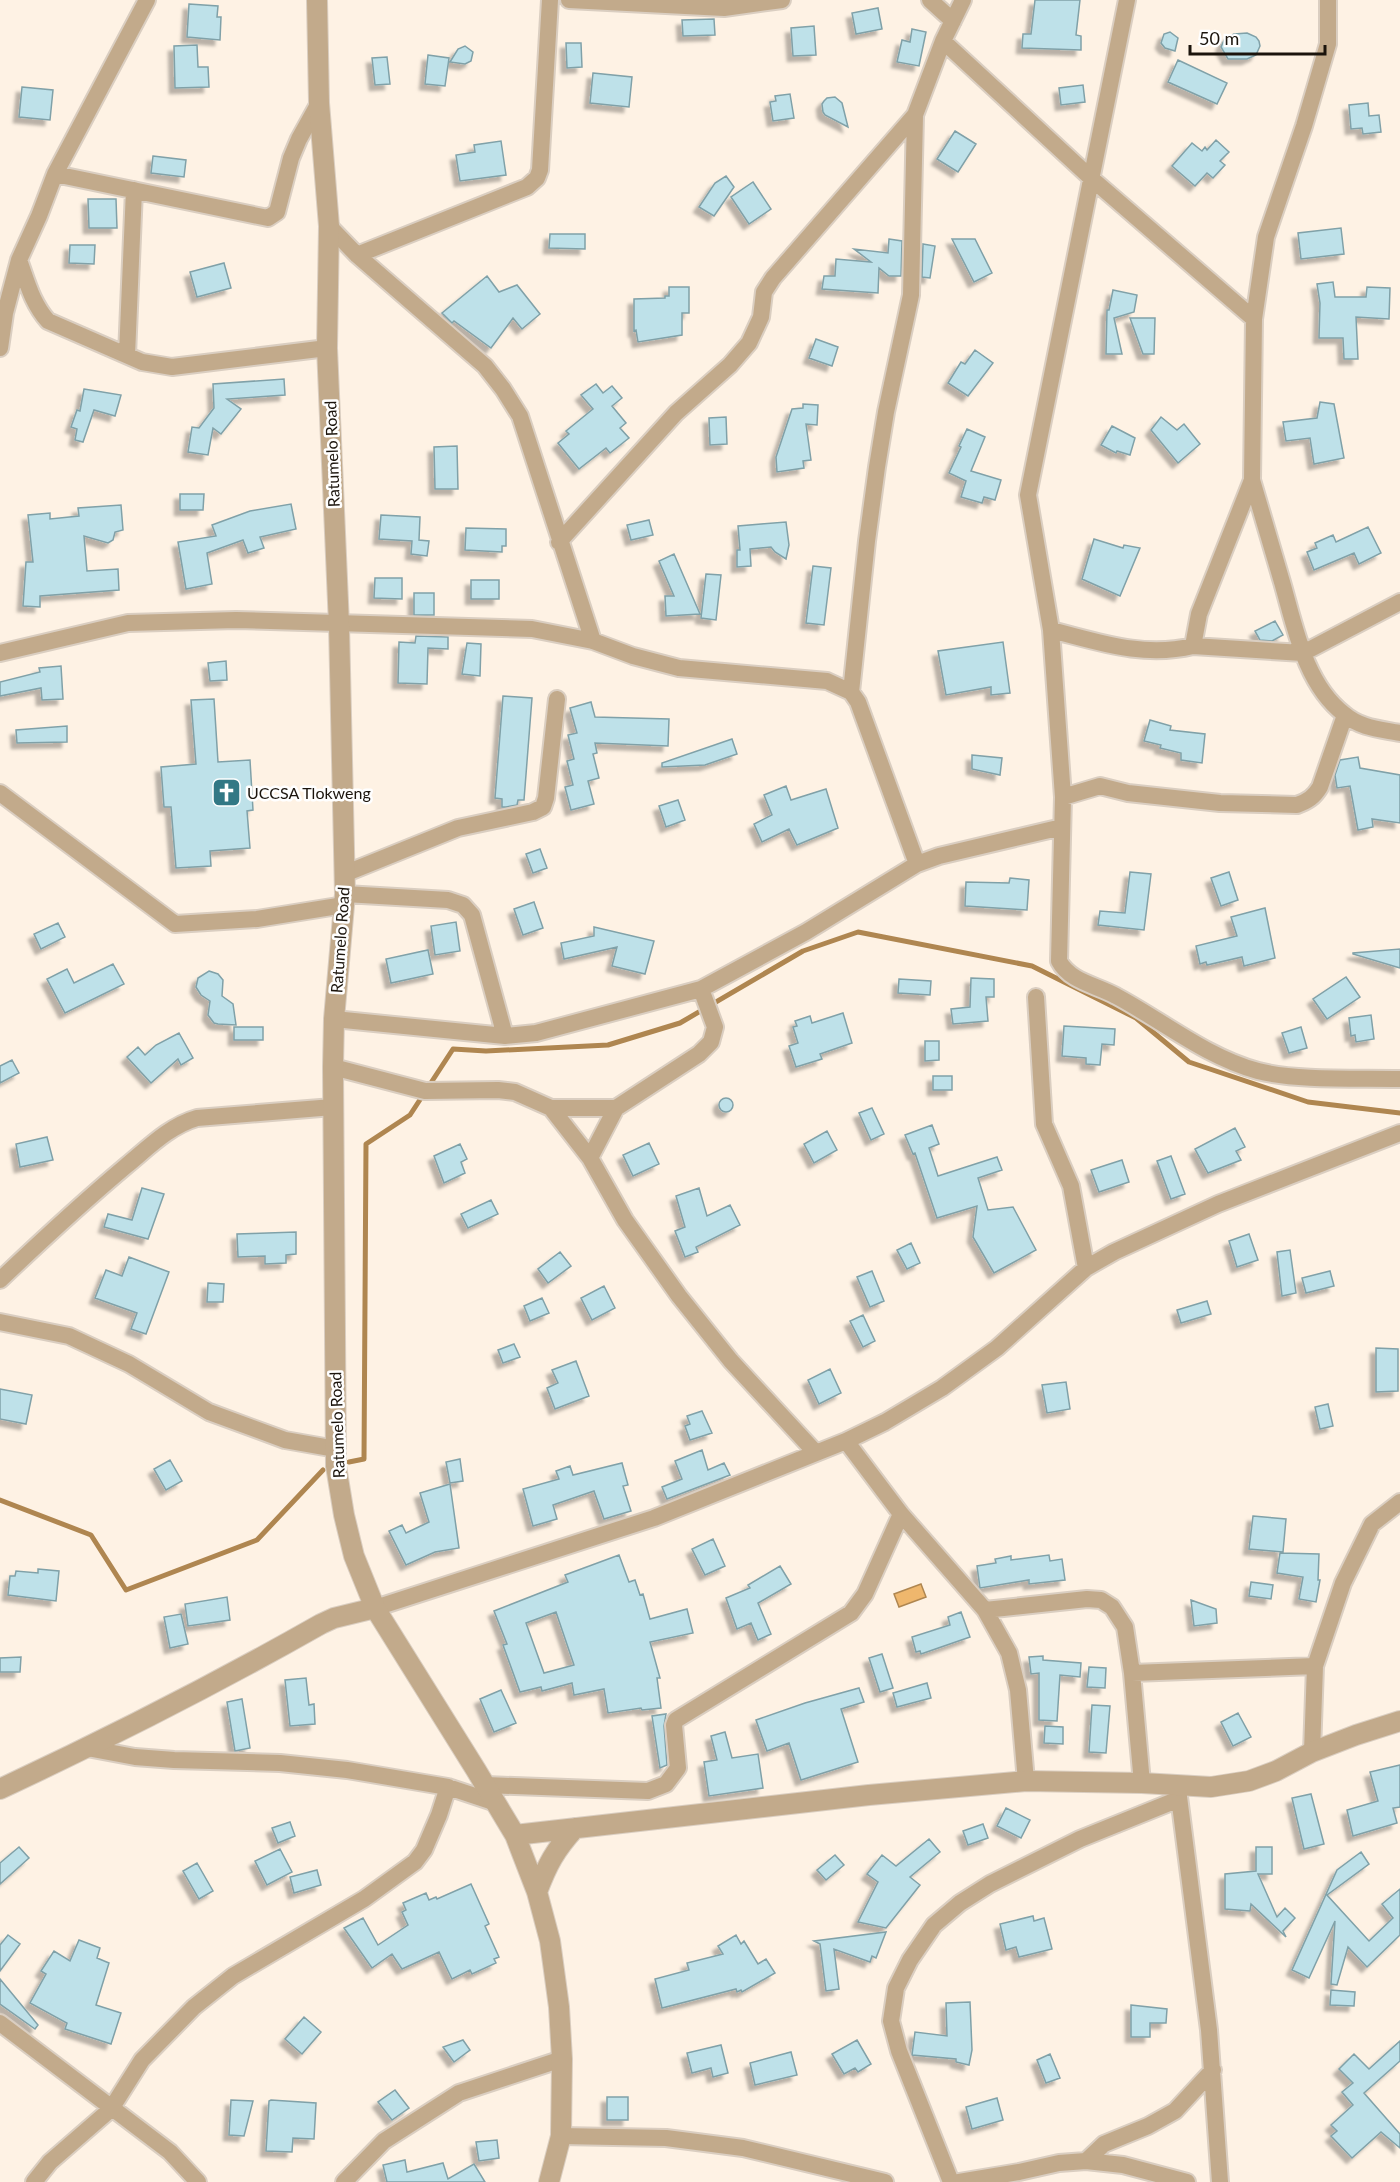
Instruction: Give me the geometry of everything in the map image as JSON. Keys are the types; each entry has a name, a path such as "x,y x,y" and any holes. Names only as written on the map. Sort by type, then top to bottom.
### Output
{"street":[{"path":"0,348 5,314 19,260 54,174 147,0"},
{"name":"Ratumelo Road","path":"317,0 319,103 329,226 327,348 339,625 344,891 334,1019 333,1067 336,1466 354,1556 375,1608 515,1835 537,1893 550,1941 559,2007 562,2059 561,2136 549,2182"},
{"path":"357,255 527,187 537,178 540,170 550,0"},
{"path":"569,0 723,8 782,0"},
{"path":"930,0 953,21"},
{"path":"851,692 877,467 886,412 911,296 915,116 943,41 963,0"},
{"path":"1127,0 1028,495 1051,630 1063,797 1059,954 1062,966 1070,975 1116,995 1210,1052 1258,1071 1297,1076 1400,1079"},
{"path":"1328,0 1328,44 1304,126 1266,237 1254,319 1251,480 1303,652 1323,693 1345,715 1365,727 1400,733"},
{"path":"943,41 1092,179 1254,319"},
{"path":"54,174 268,219 277,212 291,158 319,103"},
{"path":"559,542 676,413 730,365 749,343 761,317 765,292 773,278 915,116"},
{"path":"127,355 134,190"},
{"path":"329,226 357,255 485,366 503,389 520,416 559,542 593,640"},
{"path":"19,260 32,297 48,321 155,365 172,367 327,348"},
{"path":"1193,646 1199,614 1251,480"},
{"path":"1051,630 1130,650 1180,649 1193,646 1303,652 1400,602"},
{"path":"0,653 128,623 236,620 532,630 593,640 633,656 679,668 827,681 851,692 858,702 916,864"},
{"path":"0,793 175,924 257,919 344,891 458,828 533,812 543,807 546,798 557,699"},
{"path":"1063,797 1100,786 1128,793 1197,800 1297,805 1315,795 1320,787 1345,715"},
{"path":"334,1019 505,1036 536,1033 701,989 806,932 916,864 939,856 1062,827"},
{"path":"344,891 448,900 463,905 472,915 505,1036"},
{"path":"590,1158 616,1108 699,1054 711,1042 715,1027 701,989"},
{"path":"1036,997 1044,1124 1071,1186 1086,1268"},
{"path":"333,1067 425,1091 498,1090 515,1092 550,1108 616,1108"},
{"path":"0,1280 69,1214 163,1136 187,1121 197,1118 333,1107"},
{"path":"550,1108 590,1158 625,1220 679,1296 731,1361 816,1453"},
{"path":"0,1789 87,1748 321,1624 654,1518 846,1441 885,1422 942,1388 997,1348 1086,1268 1138,1240 1218,1204 1400,1133"},
{"path":"0,1322 69,1336 129,1364 209,1412 285,1440 336,1449"},
{"path":"846,1441 901,1514 985,1610 1009,1653 1018,1690 1026,1781"},
{"path":"1312,1752 1315,1666 1342,1583 1372,1524 1400,1502"},
{"path":"486,1785 648,1791 666,1784 678,1768 674,1725 676,1720 851,1613 865,1594 901,1514"},
{"path":"985,1610 1087,1599 1101,1600 1112,1607 1125,1627 1143,1783"},
{"path":"1132,1673 1315,1666"},
{"path":"951,2182 899,2051 891,2021 896,1988 910,1960 934,1925 980,1890 1178,1792 1249,1781 1276,1771 1312,1752 1400,1721"},
{"path":"87,1748 135,1757 218,1760 347,1770 448,1787 496,1803"},
{"path":"515,1835 869,1795 1026,1781 1143,1783 1178,1792"},
{"path":"34,2182 50,2162 111,2109 142,2060 195,2007 226,1982 379,1890 415,1862 424,1850 448,1787"},
{"path":"1178,1792 1213,2070 1220,2182"},
{"path":"537,1893 547,1865 558,1846 575,1828"},
{"path":"0,2023 170,2152 198,2182"},
{"path":"344,2182 384,2141 459,2093 562,2059"},
{"path":"1086,2161 1104,2144 1148,2126 1175,2111 1213,2070"},
{"path":"561,2136 666,2138 743,2148 885,2182"},
{"path":"959,2182 1019,2177 1059,2163 1086,2161 1123,2165 1187,2182"}],"shaded area":[{"path":"921,1584 926,1597 899,1607 894,1594"}],"building":[{"path":"1035,0 1080,0 1076,35 1081,36 1081,50 1022,48 1023,34 1031,34"},
{"path":"189,4 218,6 217,17 221,17 220,40 187,37"},
{"path":"878,8 882,29 856,34 852,13"},
{"path":"714,19 715,35 683,36 682,20"},
{"path":"814,26 816,55 793,56 791,28"},
{"path":"912,29 926,32 919,66 897,62 902,40 910,42"},
{"path":"1170,32 1178,38 1175,51 1165,48 1161,43 1164,34"},
{"path":"1247,33 1259,41 1260,46 1256,55 1247,59 1228,59 1221,47 1225,38 1234,34"},
{"path":"566,43 581,43 582,67 567,68"},
{"path":"197,45 198,67 208,67 209,87 175,88 174,46"},
{"path":"465,46 473,52 471,61 465,64 450,62 458,49"},
{"path":"428,55 449,58 445,86 425,84"},
{"path":"387,57 390,84 375,85 372,58"},
{"path":"1178,60 1227,83 1217,104 1168,82"},
{"path":"593,73 632,77 629,107 590,103"},
{"path":"1083,85 1085,102 1061,105 1059,88"},
{"path":"22,87 53,90 50,120 19,117"},
{"path":"790,94 794,118 773,121 770,102 776,101 775,96"},
{"path":"835,97 842,103 848,127 823,112 824,101"},
{"path":"1368,103 1369,116 1379,115 1381,132 1363,134 1362,128 1351,129 1349,105"},
{"path":"955,131 976,144 958,172 937,159"},
{"path":"1216,140 1229,152 1220,161 1225,165 1213,178 1207,173 1195,186 1172,166 1192,143 1202,151 1205,147 1207,150"},
{"path":"501,141 506,175 460,181 456,155 475,152 474,145"},
{"path":"153,156 186,160 184,177 151,173"},
{"path":"726,176 734,187 714,216 699,207 715,183"},
{"path":"753,182 771,209 749,224 731,197"},
{"path":"88,199 116,199 117,228 89,228"},
{"path":"1341,228 1344,254 1301,259 1298,233"},
{"path":"550,234 585,234 585,249 549,248"},
{"path":"889,239 902,241 901,276 889,276 879,268 878,293 822,289 824,276 835,276 836,259 871,262 854,249 888,253"},
{"path":"952,239 975,239 992,273 974,282"},
{"path":"923,244 935,246 930,278 922,277"},
{"path":"70,245 95,245 94,264 69,263"},
{"path":"224,263 231,288 197,297 190,272"},
{"path":"487,276 499,292 517,285 540,314 522,329 513,318 491,348 454,321 452,323 442,313"},
{"path":"1333,282 1335,297 1366,297 1367,287 1390,288 1389,319 1356,317 1358,359 1344,359 1343,338 1319,338 1320,303 1317,284"},
{"path":"669,287 689,287 689,313 682,313 682,335 638,342 636,330 634,331 634,299 665,298 669,296"},
{"path":"1113,290 1137,295 1134,312 1114,318 1122,354 1106,354 1107,310 1109,310"},
{"path":"1130,318 1155,318 1154,354 1143,354"},
{"path":"816,339 838,347 832,366 809,358"},
{"path":"975,350 993,363 968,396 948,383 961,362 965,364"},
{"path":"284,379 285,395 227,399 241,409 221,434 213,428 208,455 188,452 192,427 199,428 214,408 213,384"},
{"path":"596,384 603,393 612,386 622,398 612,406 626,423 620,428 629,438 610,453 606,448 579,469 558,443 569,434 566,431 593,409 581,395"},
{"path":"84,389 121,395 115,416 94,410 83,442 75,440 77,429 71,427 77,410 80,411"},
{"path":"1320,402 1334,404 1344,458 1314,464 1310,438 1286,441 1283,422 1317,418"},
{"path":"803,404 818,405 817,425 806,424 811,460 803,461 804,468 777,472 776,457 792,409 803,408"},
{"path":"726,417 727,444 710,445 709,418"},
{"path":"1161,417 1177,430 1184,424 1200,444 1178,463 1151,430"},
{"path":"1112,426 1135,438 1130,455 1117,451 1116,453 1101,445"},
{"path":"967,429 985,437 971,471 1001,480 995,500 984,497 982,503 961,497 966,481 949,473"},
{"path":"457,446 458,489 435,489 434,447"},
{"path":"180,494 204,494 203,510 180,510"},
{"path":"291,504 296,529 260,537 264,548 248,553 243,540 207,553 212,584 186,589 178,542 216,536 212,525 250,511"},
{"path":"121,505 123,530 115,532 113,540 108,543 84,536 87,571 118,569 119,590 40,596 40,607 23,606 26,562 33,562 28,515 50,513 50,519 79,516 78,508"},
{"path":"381,515 420,517 419,540 429,541 427,556 411,554 412,541 379,539"},
{"path":"649,520 653,535 631,540 627,525"},
{"path":"786,522 789,545 786,559 771,547 750,549 751,566 737,567 737,550 740,550 738,526"},
{"path":"1368,527 1381,553 1359,564 1354,553 1314,570 1307,552 1317,548 1315,543 1333,535 1336,542"},
{"path":"466,528 506,529 506,546 502,546 502,552 465,550"},
{"path":"1094,539 1123,548 1124,545 1140,548 1120,596 1082,579"},
{"path":"674,554 700,614 666,616 665,596 674,596 659,561"},
{"path":"813,566 831,568 824,625 806,623"},
{"path":"706,574 721,575 716,620 701,618"},
{"path":"375,578 402,578 402,599 374,598"},
{"path":"471,580 499,580 499,599 471,599"},
{"path":"414,593 434,593 434,615 414,615"},
{"path":"1275,621 1283,635 1272,641 1260,640 1255,631"},
{"path":"416,636 448,637 448,649 428,648 427,684 398,683 399,642 415,643"},
{"path":"1003,642 1010,693 991,695 991,687 946,695 938,651"},
{"path":"467,643 481,644 480,676 462,674"},
{"path":"226,661 227,680 210,681 208,663"},
{"path":"61,666 63,699 42,700 41,688 0,696 0,682 40,672 39,668"},
{"path":"503,696 532,698 524,800 518,800 517,805 506,807 502,807 502,799 495,798"},
{"path":"214,699 218,762 250,760 253,810 247,811 250,848 210,851 211,866 176,868 171,807 164,807 161,767 196,764 191,700"},
{"path":"591,702 595,717 669,719 668,746 595,743 597,753 593,754 599,778 588,781 594,804 571,810 565,787 573,785 567,761 574,759 568,735 577,733 570,708"},
{"path":"1150,720 1171,726 1170,730 1205,734 1202,763 1181,760 1181,753 1144,741"},
{"path":"67,726 67,742 17,743 16,730"},
{"path":"732,739 737,754 705,765 662,767 662,763"},
{"path":"972,755 1002,758 1000,775 972,769"},
{"path":"1358,757 1360,768 1400,775 1400,823 1372,819 1373,827 1358,830 1350,786 1337,788 1335,775 1340,760"},
{"path":"786,786 791,800 826,789 838,828 797,845 789,829 762,842 754,824 772,815 764,795"},
{"path":"678,800 685,820 666,827 659,806"},
{"path":"540,849 547,868 533,873 526,854"},
{"path":"1130,872 1151,874 1144,930 1098,925 1100,911 1125,913"},
{"path":"1229,872 1238,900 1221,906 1211,878"},
{"path":"1010,878 1029,880 1027,910 965,906 966,882 1009,883"},
{"path":"534,902 543,928 523,935 514,909"},
{"path":"1265,908 1275,958 1244,966 1242,957 1207,965 1206,962 1200,964 1196,946 1237,936 1231,917"},
{"path":"456,922 460,951 435,955 431,926"},
{"path":"58,923 65,937 41,949 34,934"},
{"path":"594,927 654,941 645,974 612,966 617,947 564,959 561,943 594,936"},
{"path":"1400,949 1400,968 1353,954 1353,953"},
{"path":"428,950 433,974 391,983 386,959"},
{"path":"113,964 124,984 65,1013 47,979 67,969 74,983"},
{"path":"209,971 218,974 223,980 222,996 233,1004 236,1025 214,1023 208,1015 210,1001 201,995 196,987 198,978"},
{"path":"1346,977 1360,997 1327,1019 1313,999"},
{"path":"971,978 994,979 994,997 986,997 988,1021 953,1024 951,1009 970,1007"},
{"path":"899,979 931,981 930,995 898,993"},
{"path":"843,1013 852,1043 820,1054 822,1059 796,1067 789,1046 798,1043 793,1027 797,1026 795,1021 810,1016 812,1023"},
{"path":"1371,1015 1374,1039 1356,1042 1355,1035 1351,1036 1349,1018"},
{"path":"1064,1026 1115,1029 1114,1045 1102,1044 1100,1065 1086,1064 1086,1058 1062,1056"},
{"path":"234,1027 263,1027 263,1040 234,1040"},
{"path":"1301,1027 1307,1048 1289,1053 1282,1033"},
{"path":"179,1033 193,1058 181,1065 178,1059 151,1083 127,1057 138,1047 145,1055 156,1045"},
{"path":"925,1041 939,1041 939,1060 925,1061"},
{"path":"12,1060 19,1073 0,1083 0,1066"},
{"path":"933,1076 952,1076 952,1090 933,1090"},
{"path":"723,1098 729,1098 733,1105 729,1112 723,1112 719,1108 719,1102"},
{"path":"872,1108 884,1134 871,1140 859,1113"},
{"path":"932,1125 939,1144 929,1148 938,1176 997,1157 1002,1170 978,1178 988,1210 1013,1207 1036,1250 994,1273 973,1237 977,1206 937,1218 915,1153 913,1154 905,1135"},
{"path":"1235,1128 1245,1147 1236,1151 1241,1160 1208,1173 1195,1149"},
{"path":"827,1131 837,1150 814,1163 804,1144"},
{"path":"47,1137 53,1160 20,1167 16,1144"},
{"path":"649,1143 659,1164 633,1176 623,1155"},
{"path":"460,1144 467,1159 461,1162 465,1173 444,1183 434,1156"},
{"path":"1171,1156 1185,1194 1171,1199 1157,1161"},
{"path":"1122,1160 1129,1182 1099,1192 1091,1170"},
{"path":"142,1188 164,1194 148,1239 104,1227 108,1214 132,1220"},
{"path":"699,1188 707,1216 730,1205 740,1225 696,1247 698,1252 685,1257 675,1231 685,1227 676,1196"},
{"path":"491,1200 498,1214 468,1228 461,1214"},
{"path":"296,1232 296,1254 286,1255 286,1263 265,1264 265,1256 238,1257 237,1234"},
{"path":"1249,1234 1258,1260 1237,1267 1229,1241"},
{"path":"911,1243 920,1263 907,1269 897,1250"},
{"path":"1290,1250 1296,1293 1282,1296 1277,1252"},
{"path":"560,1252 571,1266 548,1283 538,1269"},
{"path":"129,1257 169,1272 146,1334 131,1329 137,1313 95,1298 106,1270 122,1276"},
{"path":"872,1271 884,1301 870,1307 857,1277"},
{"path":"1330,1271 1334,1286 1306,1293 1302,1278"},
{"path":"208,1283 224,1284 223,1302 207,1302"},
{"path":"604,1286 615,1308 592,1320 581,1298"},
{"path":"542,1298 549,1313 530,1321 524,1306"},
{"path":"1207,1301 1211,1314 1181,1323 1177,1310"},
{"path":"863,1315 875,1341 863,1347 850,1321"},
{"path":"514,1344 520,1357 503,1363 498,1350"},
{"path":"1376,1348 1398,1349 1398,1391 1376,1392"},
{"path":"576,1361 589,1396 555,1409 547,1388 558,1383 552,1370"},
{"path":"830,1369 841,1393 819,1404 808,1380"},
{"path":"1066,1382 1070,1409 1047,1413 1042,1385"},
{"path":"0,1389 32,1395 26,1424 0,1419"},
{"path":"1328,1404 1333,1426 1320,1429 1315,1407"},
{"path":"702,1411 712,1433 690,1440 685,1426 690,1424 687,1416"},
{"path":"702,1450 708,1470 724,1463 730,1475 667,1499 662,1487 682,1479 675,1461"},
{"path":"460,1459 463,1481 450,1483 446,1462"},
{"path":"170,1460 182,1481 166,1490 154,1469"},
{"path":"622,1463 628,1485 623,1486 631,1511 604,1519 594,1491 553,1505 557,1519 533,1526 523,1489 559,1479 556,1471 570,1466 573,1475"},
{"path":"450,1484 459,1548 435,1552 406,1565 389,1531 402,1525 406,1533 429,1522 420,1493"},
{"path":"1253,1516 1286,1519 1283,1552 1249,1549"},
{"path":"713,1539 725,1566 705,1575 692,1549"},
{"path":"1280,1553 1319,1554 1318,1580 1320,1580 1316,1602 1299,1599 1303,1577 1277,1573"},
{"path":"619,1555 629,1582 635,1580 640,1595 643,1594 650,1619 687,1609 693,1633 650,1642 660,1678 657,1678 661,1708 642,1710 641,1708 608,1713 604,1689 574,1695 572,1683 542,1691 541,1687 520,1692 503,1645 507,1644 494,1611 568,1582 565,1575","holes":["556,1612 574,1665 544,1673 526,1623"]},
{"path":"1049,1555 1050,1561 1062,1559 1065,1580 1029,1584 1029,1580 980,1588 977,1566 996,1563 995,1559 1011,1556 1011,1560"},
{"path":"780,1566 791,1584 758,1603 771,1634 758,1640 751,1623 737,1629 726,1598 750,1588 748,1585"},
{"path":"38,1569 59,1571 56,1601 8,1595 10,1576 15,1576 16,1571 38,1573"},
{"path":"1251,1582 1273,1585 1271,1599 1249,1596"},
{"path":"227,1597 230,1620 188,1626 185,1604"},
{"path":"1191,1600 1216,1609 1217,1623 1194,1626"},
{"path":"961,1612 970,1637 921,1654 920,1651 916,1652 912,1637 950,1625 948,1617"},
{"path":"181,1614 188,1644 170,1648 164,1617"},
{"path":"882,1654 893,1688 880,1692 869,1658"},
{"path":"1043,1656 1043,1660 1081,1663 1080,1677 1060,1675 1057,1721 1039,1720 1039,1673 1031,1674 1029,1657"},
{"path":"21,1657 20,1672 0,1672 0,1658"},
{"path":"1089,1667 1106,1668 1105,1688 1087,1687"},
{"path":"306,1678 309,1705 314,1704 315,1724 290,1726 285,1680"},
{"path":"927,1683 931,1698 897,1707 893,1693"},
{"path":"859,1688 864,1702 841,1709 858,1762 801,1780 789,1743 767,1751 756,1720"},
{"path":"501,1690 516,1723 494,1732 480,1699"},
{"path":"242,1699 250,1748 235,1751 227,1702"},
{"path":"1092,1705 1110,1706 1106,1753 1089,1752"},
{"path":"1238,1713 1251,1737 1233,1746 1221,1722"},
{"path":"666,1714 664,1726 667,1765 660,1768 652,1716"},
{"path":"1045,1726 1063,1727 1063,1744 1044,1743"},
{"path":"725,1732 732,1758 758,1754 763,1788 709,1796 704,1762 717,1760 711,1736"},
{"path":"1400,1765 1400,1807 1393,1808 1397,1823 1353,1836 1347,1810 1378,1801 1370,1772"},
{"path":"1311,1794 1324,1844 1304,1849 1292,1798"},
{"path":"1006,1808 1030,1820 1021,1838 997,1826"},
{"path":"290,1822 295,1836 278,1843 272,1828"},
{"path":"983,1824 988,1838 968,1845 963,1831"},
{"path":"929,1839 940,1852 910,1877 920,1885 886,1928 858,1922 878,1882 867,1874 882,1855 896,1866"},
{"path":"19,1847 29,1858 0,1884 0,1863"},
{"path":"1256,1847 1272,1847 1272,1874 1258,1874 1277,1917 1285,1908 1295,1918 1283,1931 1286,1937 1251,1904 1250,1911 1225,1909 1225,1874 1256,1871"},
{"path":"280,1849 292,1872 267,1885 255,1861"},
{"path":"1361,1852 1369,1864 1327,1895 1369,1941 1393,1918 1382,1904 1400,1889 1400,1935 1367,1967 1348,1947 1337,1985 1331,1984 1335,1921 1309,1978 1292,1970 1337,1870"},
{"path":"835,1855 844,1865 826,1880 817,1870"},
{"path":"197,1863 213,1891 199,1899 183,1871"},
{"path":"317,1870 321,1885 294,1893 290,1877"},
{"path":"471,1884 489,1924 485,1926 499,1957 494,1959 496,1963 472,1974 470,1970 452,1979 439,1952 402,1969 392,1954 372,1968 344,1928 363,1918 378,1945 408,1925 402,1912 406,1910 403,1903 426,1893 429,1900 436,1897 437,1899"},
{"path":"1033,1916 1034,1921 1044,1918 1052,1949 1019,1957 1016,1947 1006,1950 1000,1924"},
{"path":"886,1932 876,1958 872,1956 870,1962 834,1949 839,1989 826,1991 820,1944 814,1941"},
{"path":"8,1935 20,1944 0,1971 0,1945"},
{"path":"736,1935 741,1944 744,1941 758,1964 766,1959 775,1973 742,1992 741,1990 737,1992 736,1989 662,2008 655,1979 689,1970 687,1963 723,1954 718,1946"},
{"path":"79,1940 100,1948 97,1958 109,1963 96,2005 121,2013 111,2044 65,2029 67,2023 30,2003 46,1974 41,1971 54,1951 70,1961"},
{"path":"0,1979 38,2025 35,2029 0,2004"},
{"path":"1331,1990 1355,1992 1354,2006 1330,2005"},
{"path":"970,2002 972,2050 969,2065 956,2062 956,2059 912,2055 915,2032 947,2036 946,2003"},
{"path":"1131,2005 1167,2009 1166,2023 1150,2023 1150,2037 1131,2037"},
{"path":"304,2017 321,2032 302,2054 285,2039"},
{"path":"463,2040 470,2050 454,2062 443,2047"},
{"path":"857,2040 871,2064 858,2072 855,2068 844,2074 832,2054"},
{"path":"1400,2041 1400,2061 1364,2093 1400,2134 1400,2148 1381,2132 1352,2158 1331,2136 1337,2131 1331,2125 1353,2105 1342,2092 1353,2083 1339,2069 1354,2054 1369,2069"},
{"path":"721,2045 728,2073 713,2077 711,2068 692,2073 687,2053"},
{"path":"791,2052 797,2075 755,2085 750,2063"},
{"path":"1050,2054 1060,2078 1046,2083 1037,2060"},
{"path":"395,2090 409,2108 392,2120 378,2102"},
{"path":"607,2097 628,2097 628,2120 607,2120"},
{"path":"997,2098 1003,2120 972,2129 966,2107"},
{"path":"231,2100 253,2101 244,2136 229,2135"},
{"path":"269,2101 316,2103 314,2139 293,2138 292,2152 266,2151"},
{"path":"497,2140 499,2158 479,2161 476,2142"},
{"path":"405,2160 407,2172 443,2163 448,2179 474,2164 485,2182 387,2182 383,2165"}],"waterway":[{"path":"349,1462 364,1459 366,1144 410,1115 453,1049 486,1051 608,1045 680,1023 803,951 858,932 1032,966 1136,1018 1189,1062 1308,1102 1400,1113"},
{"path":"0,1500 91,1535 126,1590 257,1540 323,1470"}],"place":[{"name":"UCCSA Tlokweng","path":"226,793"}]}
